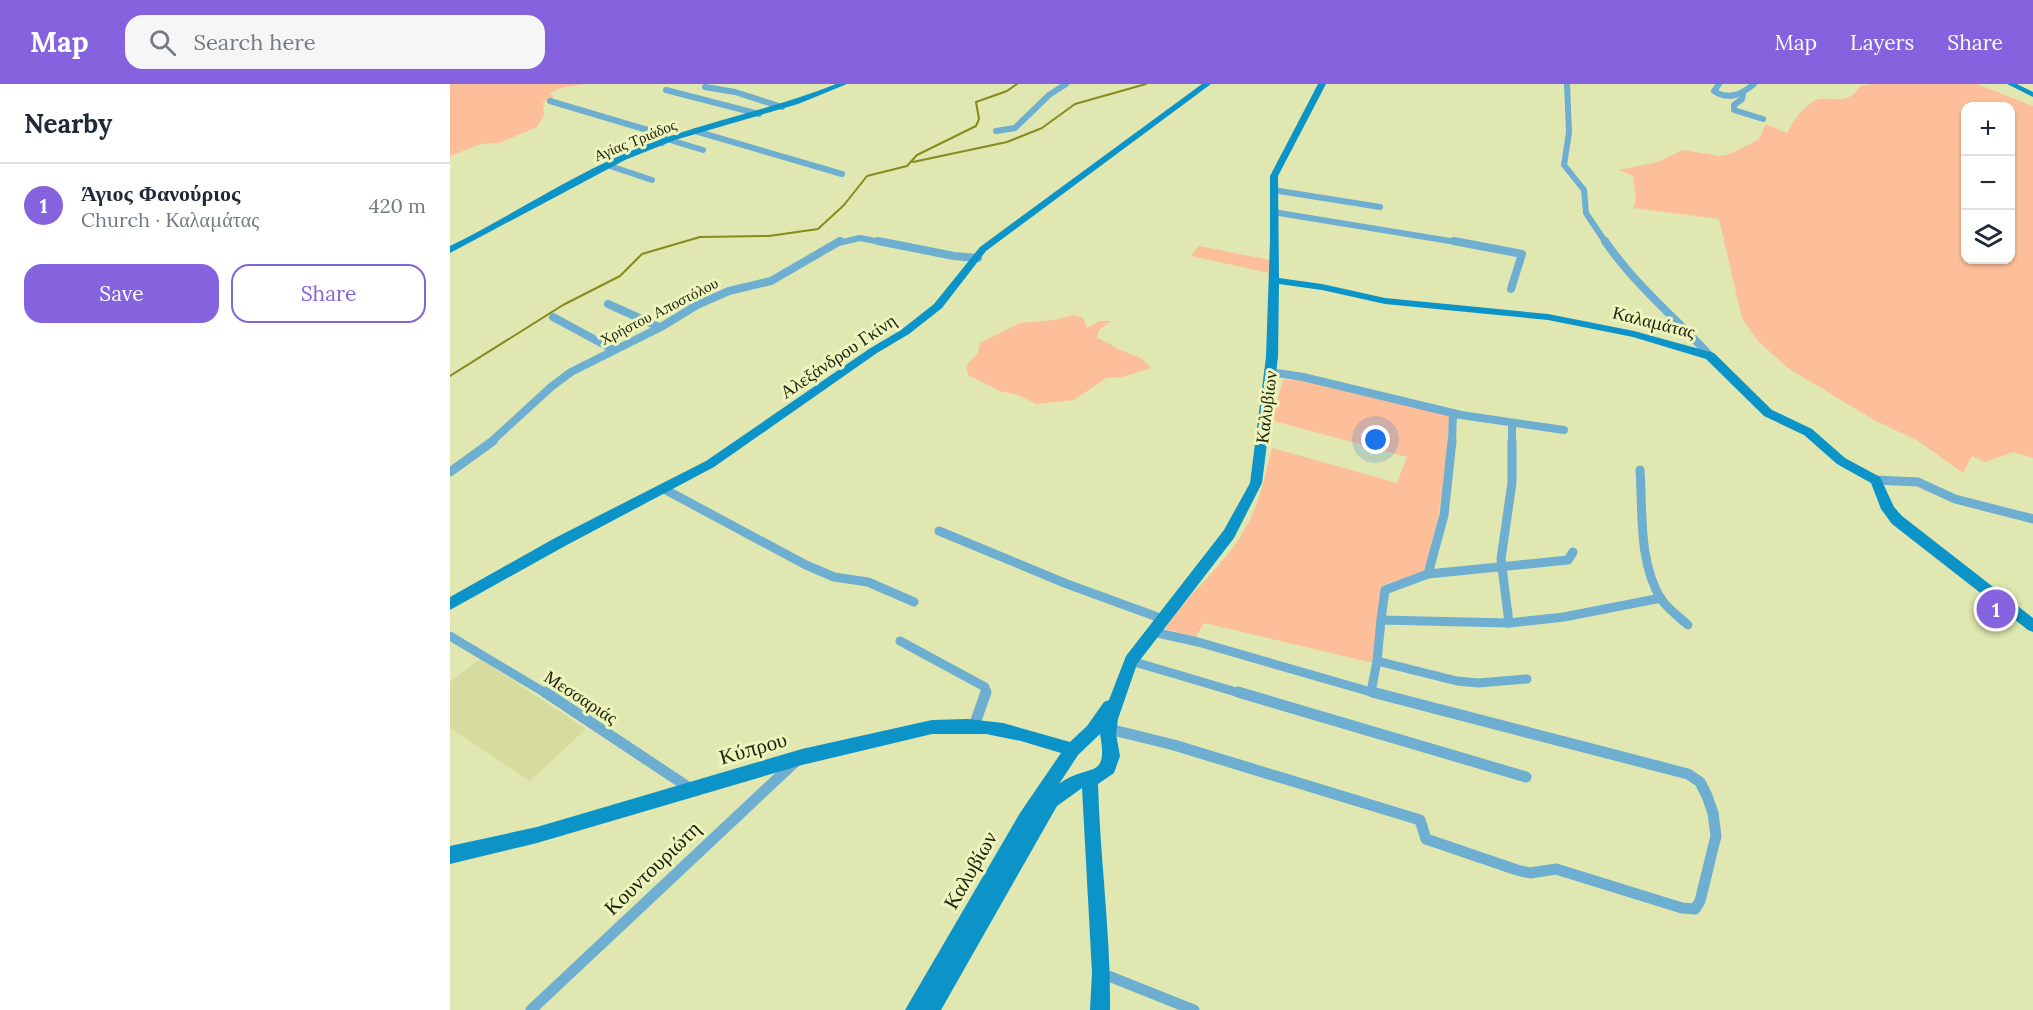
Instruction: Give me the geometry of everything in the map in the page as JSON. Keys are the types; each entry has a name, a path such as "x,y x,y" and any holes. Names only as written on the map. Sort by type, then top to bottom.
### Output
{"street":[{"name":"Αγίας Τριάδος","path":"450,250 607,165 695,131 782,107 843,84"},
{"path":"996,132 1015,128 1056,90 1066,84"},
{"name":"Αλεξάνδρου Γκίνη","path":"450,604 550,547 710,464 931,314 989,244 1207,84"},
{"name":"Καλυβίων","path":"930,1010 1051,800 1062,789 1102,773 1108,768 1112,756 1109,729 1115,699 1131,661 1229,534 1256,483 1270,372 1275,240 1273,190 1277,168 1322,84"},
{"path":"1567,84 1569,132 1564,165 1584,190 1586,213 1617,259 1682,324 1710,356"},
{"path":"1719,84 1714,91 1717,94 1743,94"},
{"path":"1754,84 1734,105 1734,110 1762,119"},
{"path":"2012,84 2033,95"},
{"path":"705,87 735,90 754,100 782,107"},
{"path":"666,90 759,114"},
{"path":"550,101 661,134 666,141 703,150"},
{"path":"695,131 842,174"},
{"path":"607,165 651,180"},
{"path":"1273,190 1380,207"},
{"path":"1273,212 1402,231 1522,254 1512,290"},
{"name":"Χρήστου Αποστόλου","path":"450,472 492,442 557,382 715,296 771,281 851,237 954,256 978,258"},
{"name":"Καλαμάτας","path":"1273,280 1322,287 1385,301 1548,317 1634,334 1710,356 1768,413 1808,432 1841,460 1876,480"},
{"path":"608,303 659,327"},
{"path":"553,317 614,350"},
{"path":"1270,372 1453,413 1512,424 1564,430"},
{"path":"1428,574 1438,543 1449,488 1453,413"},
{"path":"1509,623 1502,565 1512,483 1512,424"},
{"path":"1640,470 1649,566 1661,598 1669,609 1688,624"},
{"path":"2033,519 1955,499 1918,482 1876,480 1888,509 1897,520 2033,626"},
{"path":"664,489 806,565 834,577 868,582 914,602"},
{"path":"939,531 1067,584 1162,619"},
{"path":"1371,692 1377,661 1384,590 1428,574 1568,560 1572,557 1573,552"},
{"path":"1382,620 1509,623 1564,617 1661,598"},
{"path":"1109,729 1174,745 1420,820 1426,839 1434,843 1530,873 1556,869 1682,908 1695,909 1700,901 1716,837 1713,813 1707,796 1700,782 1688,774 1371,692 1198,642 1153,632"},
{"name":"Μεσσαριάς","path":"450,636 520,677 692,789"},
{"path":"900,641 985,687 986,693 974,726"},
{"path":"1131,661 1526,777"},
{"path":"1377,661 1468,682 1527,679"},
{"name":"Καλυβίων","path":"915,1010 1026,819 1073,750 1093,731 1115,699"},
{"name":"Κύπρου","path":"450,855 537,836 802,757 932,728 954,725 1021,732 1073,750"},
{"path":"1100,1010 1101,973 1088,778 1076,774 1071,769 1073,750 1084,740 1100,740 1111,749"},
{"name":"Κουντουριώτη","path":"531,1010 744,808 802,757"},
{"path":"1101,973 1194,1010"}],"shaded area":[{"path":"450,84 585,84 560,88 550,93 554,98 543,102 544,115 537,127 499,143 481,144 450,156"},
{"path":"1872,84 1977,84 2033,106 2033,458 2013,452 1985,462 1972,456 1963,473 1918,441 1874,420 1788,368 1758,341 1742,318 1719,219 1633,208 1636,200 1633,176 1619,170 1658,162 1683,150 1719,156 1730,154 1759,139 1766,124 1787,133 1798,116 1814,101 1844,99 1855,93 1860,86"},
{"path":"1199,246 1270,260 1269,273 1191,256"},
{"path":"1074,315 1083,318 1087,328 1100,321 1111,321 1099,330 1097,338 1139,357 1151,368 1122,377 1106,378 1074,400 1036,404 1018,395 1000,391 968,375 966,366 978,353 980,343 1020,323 1054,320"},
{"path":"1302,379 1450,414 1439,513 1426,572 1383,585 1373,663 1204,623 1196,637 1165,629 1238,541 1259,499 1272,448 1397,483 1407,457 1274,421 1283,380"},
{"path":"480,659 586,729 530,781 450,728 450,682"}],"building":[{"path":"1997,598 2011,608 2005,613 1990,602"}],"waterway":[{"path":"450,376 563,305 620,276 642,254 700,237 769,236 818,229 844,205 867,176 907,166 917,155 976,126 979,119 976,102 1007,91 1017,84"},
{"path":"913,162 1007,142 1042,128 1075,104 1146,84"}],"place":[{"name":"Άγιος Φανούριος","path":"1996,609"}]}
